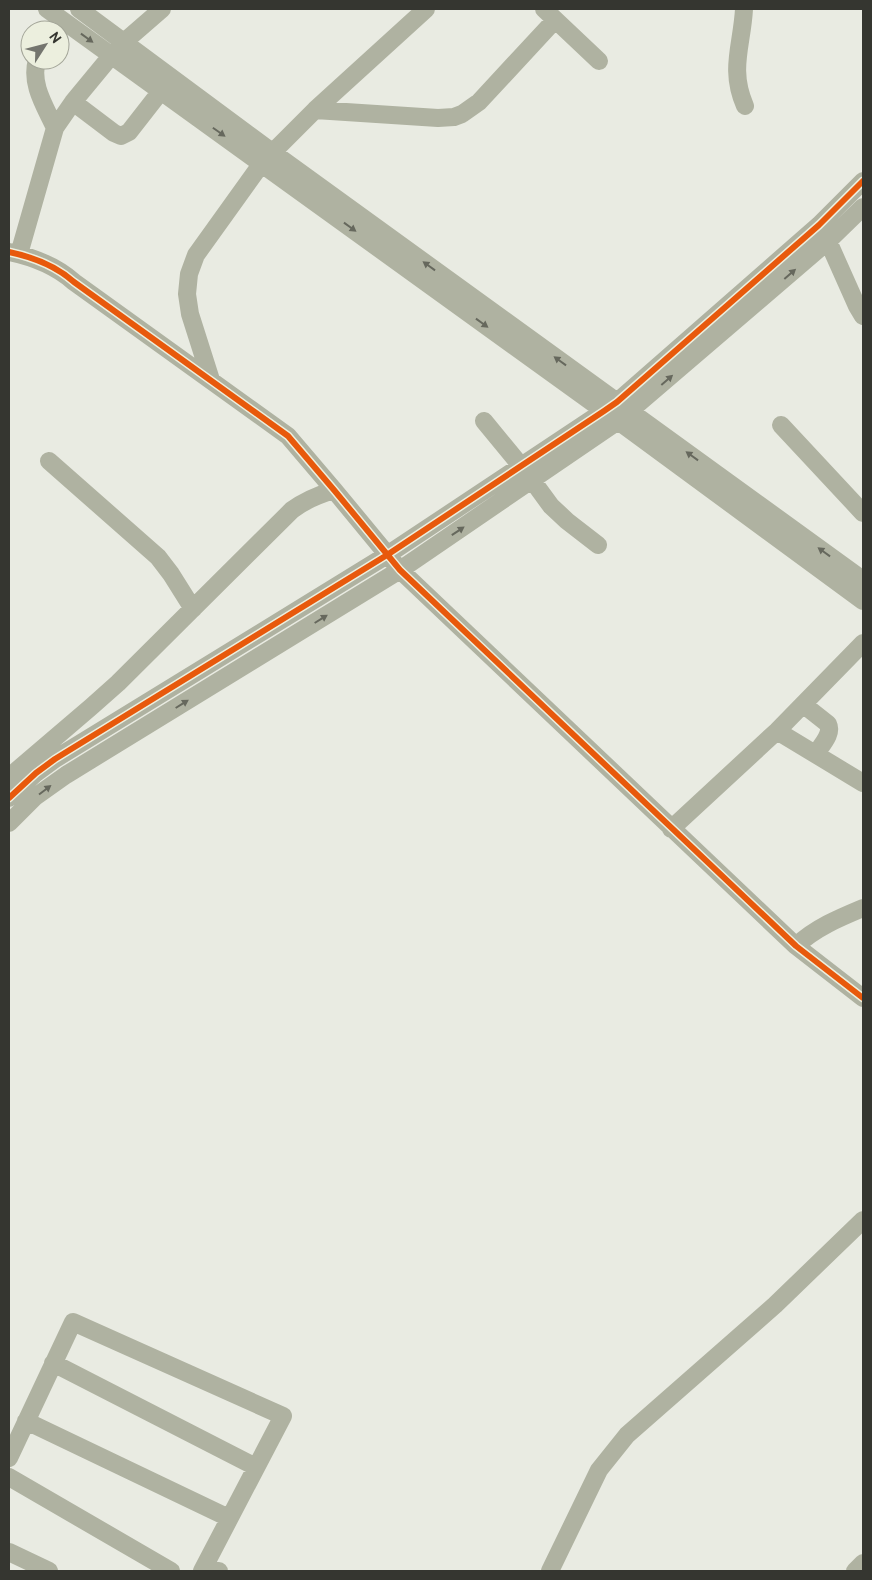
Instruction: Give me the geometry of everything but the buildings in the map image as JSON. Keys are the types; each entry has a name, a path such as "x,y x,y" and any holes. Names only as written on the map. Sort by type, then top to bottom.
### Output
{"street":[{"path":"162,9 124,42 73,102 55,128 14,253 49,264 62,272 288,436 400,570 796,946 863,998"},
{"path":"211,380 190,314 187,294 189,274 196,255 206,238 267,158 315,110 426,9"},
{"path":"744,9 736,64 738,88 745,106"},
{"path":"86,10 267,158 617,411 863,580"},
{"path":"315,110 438,118 462,114 479,102 550,14 599,61"},
{"path":"54,19 112,56 161,91 267,158"},
{"path":"35,70 36,84 55,128"},
{"path":"73,102 114,133 121,136 129,132 161,91"},
{"path":"9,798 36,773 55,759 387,555 521,466 617,411 819,225 863,181"},
{"path":"9,823 35,798 66,775 400,570 532,480 828,241 863,207"},
{"path":"828,241 863,316"},
{"path":"617,411 863,601"},
{"path":"484,421 521,466"},
{"path":"781,425 863,512"},
{"path":"48,461 151,549 168,569 192,609"},
{"path":"532,480 551,506 598,545"},
{"path":"11,774 91,707 292,510 301,503 334,490"},
{"path":"671,829 804,706 863,643"},
{"path":"804,706 828,724 830,728 830,732 816,754"},
{"path":"777,731 863,783"},
{"path":"796,946 806,936 821,926 863,908"},
{"path":"550,1571 599,1470 627,1435 775,1305 863,1220"},
{"path":"9,1458 73,1322 283,1416 202,1571"},
{"path":"54,1363 256,1467"},
{"path":"26,1421 229,1518"},
{"path":"9,1477 171,1571"},
{"path":"9,1552 49,1571"},
{"path":"855,1571 863,1563"}],"cycle path":[{"path":"9,798 36,773 55,759 387,555 617,402 819,225 863,181"},
{"path":"9,252 35,259 67,276 288,436 400,570 796,946 863,998"}]}
